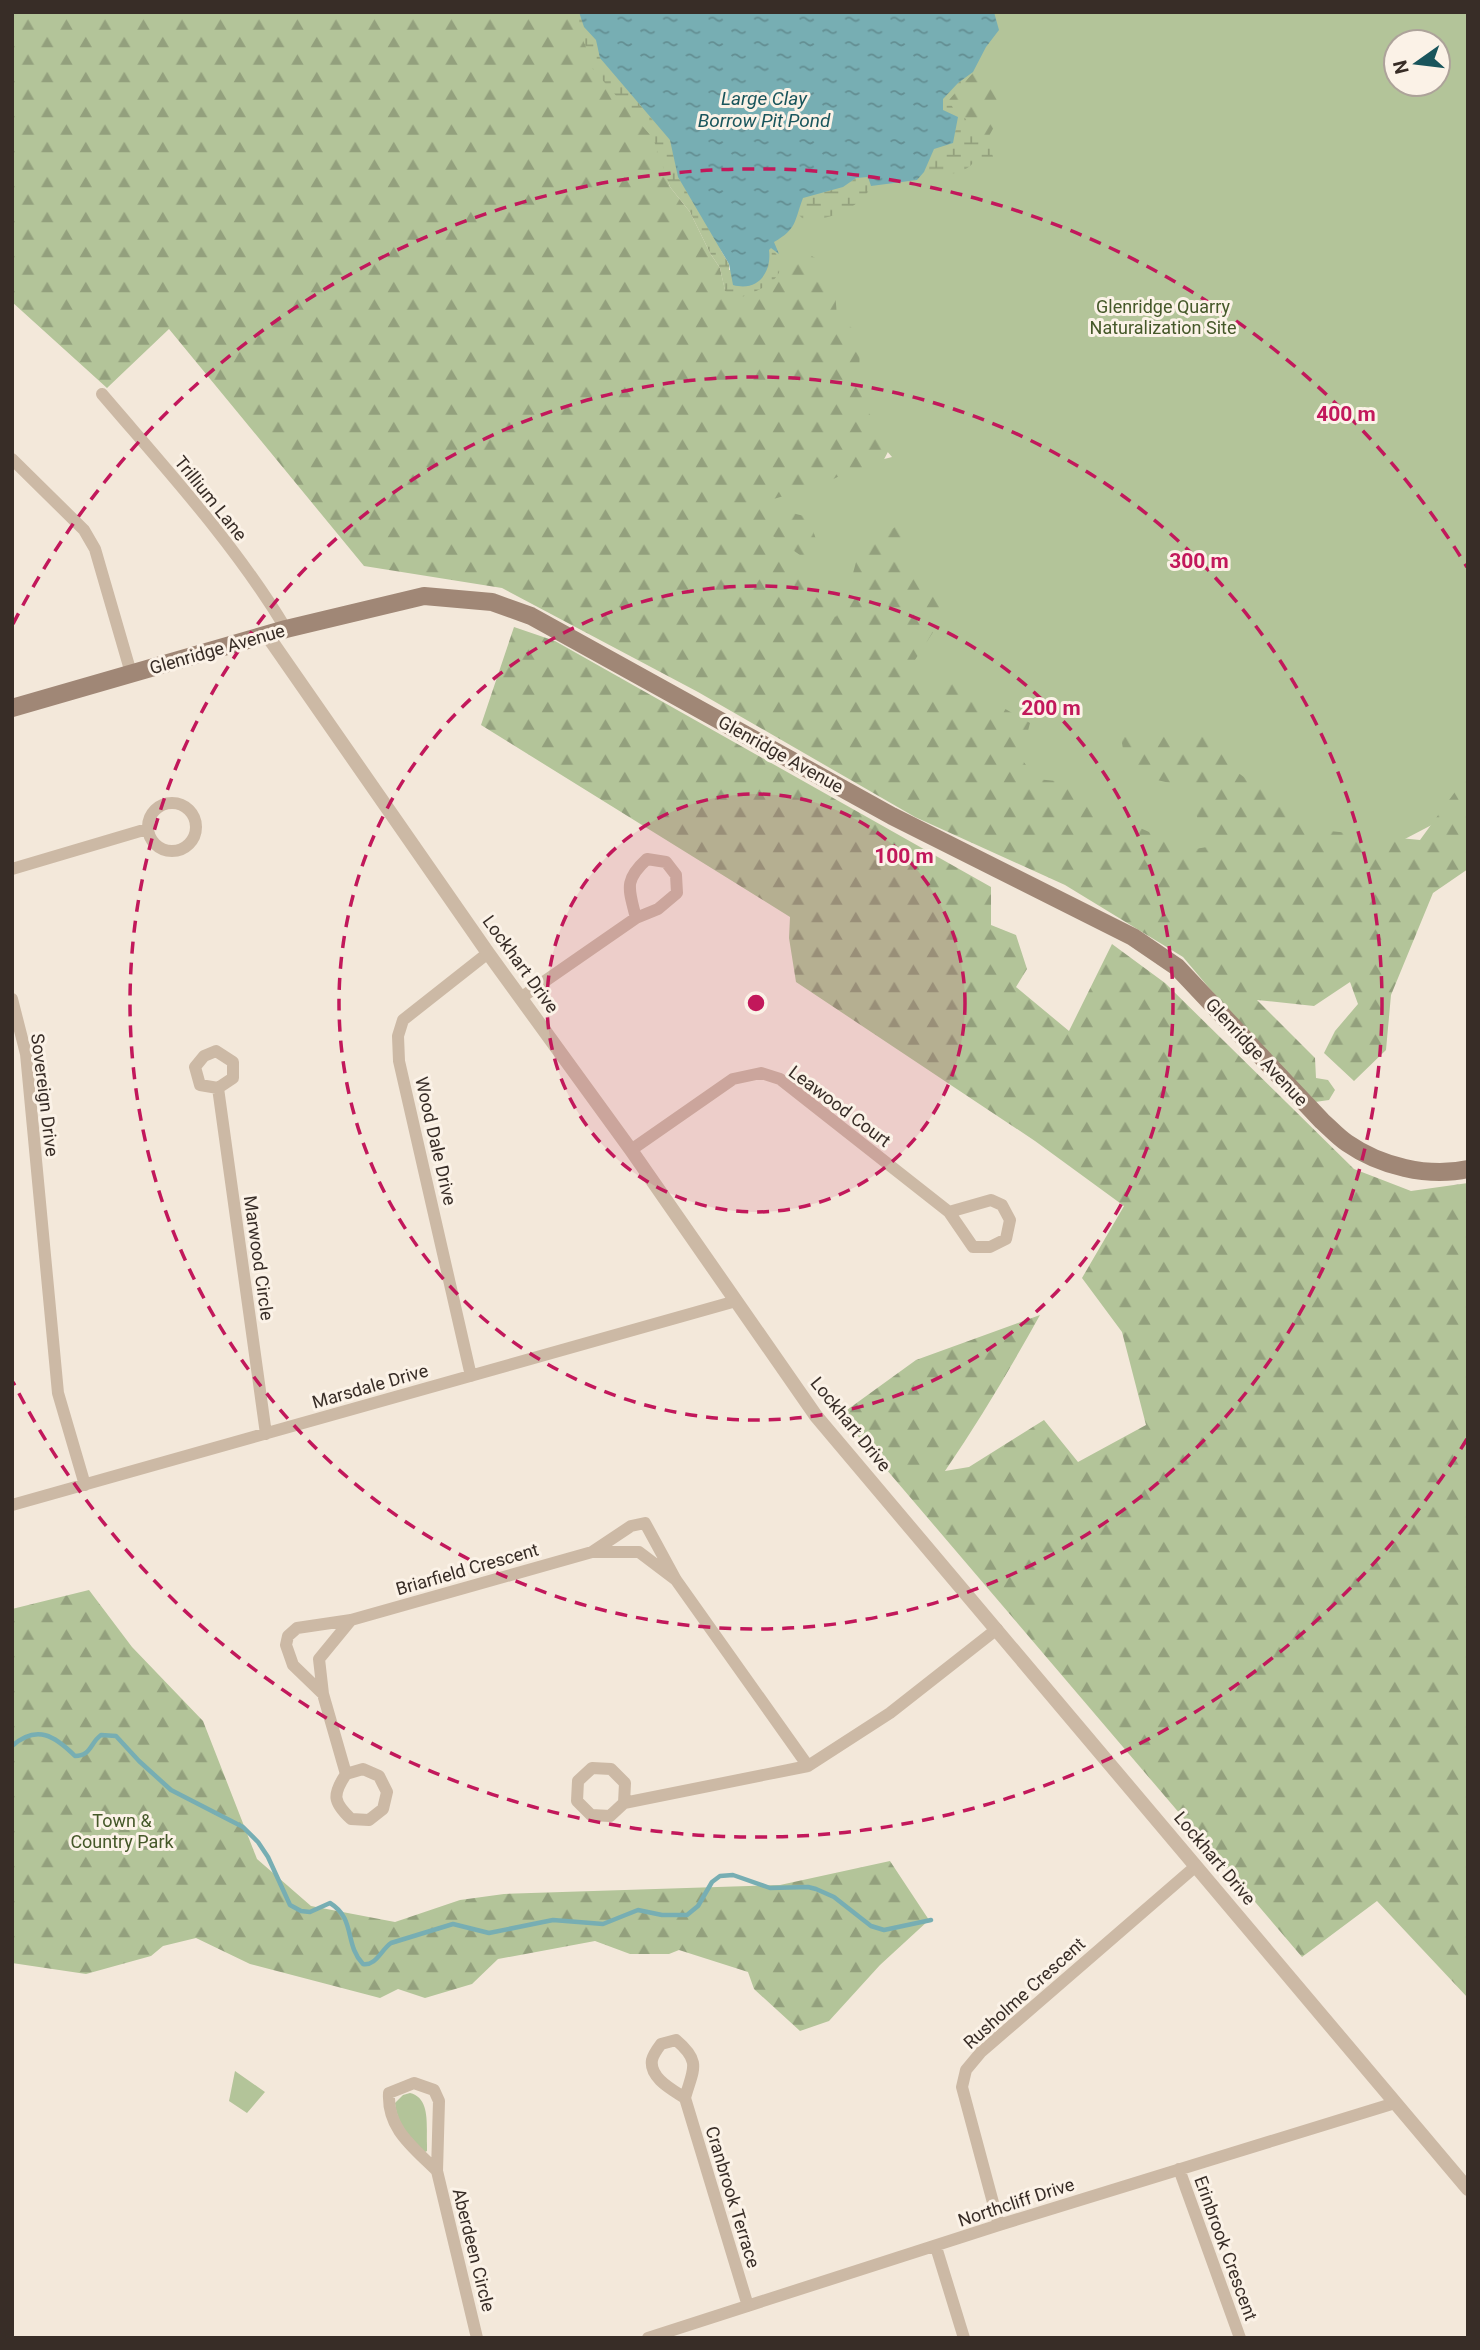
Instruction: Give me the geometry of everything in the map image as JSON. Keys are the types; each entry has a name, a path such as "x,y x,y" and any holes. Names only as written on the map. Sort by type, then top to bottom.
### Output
{"main road":[{"name":"Glenridge Avenue","path":"12,708 286,629 424,596 492,602 531,616 892,816 1160,953 1177,967 1346,1143 1378,1160 1409,1168 1436,1172 1468,1169"}],"street":[{"name":"Trillium Lane","path":"102,394 193,501 264,592 286,629"},
{"path":"15,467 83,530 95,549 131,673"},
{"name":"Lockhart Drive","path":"267,635 816,1416 1468,2189"},
{"path":"12,869 147,829"},
{"path":"522,997 636,918 658,909 677,893 676,875 666,862 647,859 633,872 629,888 636,918"},
{"name":"Wood Dale Drive","path":"471,1376 399,1061 398,1036 403,1020 488,953"},
{"name":"Sovereign Drive","path":"12,999 26,1054 58,1393 85,1485"},
{"name":"Leawood Court","path":"631,1150 733,1079 761,1073 780,1079 949,1212 973,1247 990,1247 1006,1239 1010,1220 1002,1205 991,1200 949,1212"},
{"name":"Marwood Circle","path":"218,1088 266,1434"},
{"name":"Marsdale Drive","path":"12,1505 736,1301"},
{"name":"Briarfield Crescent","path":"592,1552 631,1526 645,1523 676,1580 808,1766"},
{"name":"Briarfield Crescent","path":"323,1694 293,1665 286,1645 288,1636 297,1628 351,1620 592,1552 639,1552 676,1580"},
{"name":"Briarfield Crescent","path":"346,1774 323,1694 319,1659 351,1620"},
{"path":"624,1802 625,1783 611,1769 592,1768 578,1781 577,1801 591,1815 610,1816 624,1802 808,1766 890,1713 997,1629"},
{"path":"363,1769 379,1776 387,1792 383,1809 369,1820 351,1819 338,1807 336,1789 346,1774 363,1769"},
{"name":"Rusholme Crescent","path":"999,2225 962,2087 967,2070 981,2052 1196,1866"},
{"path":"676,2040 691,2053 694,2066 685,2098 659,2080 652,2060 661,2044 676,2040"},
{"name":"Aberdeen Circle","path":"436,2171 397,2131 388,2106 389,2093 414,2083 434,2090 439,2101 436,2171 477,2338"},
{"name":"Cranbrook Terrace","path":"685,2098 748,2306"},
{"name":"Northcliff Drive","path":"648,2338 999,2225 1395,2103"},
{"name":"Erinbrook Crescent","path":"1179,2169 1240,2338"},
{"path":"936,2247 964,2338"}],"green space":[{"path":"12,12 572,12 591,67 653,138 670,187 690,212 720,268 725,290 780,269 780,260 802,251 825,263 835,291 837,317 860,334 859,386 866,408 890,448 880,467 854,469 819,486 756,504 808,517 816,539 807,560 770,534 767,547 836,617 847,595 858,555 896,526 906,528 898,568 954,600 913,663 924,688 960,683 1030,723 1021,758 1036,779 1087,784 1098,809 1189,850 1207,847 1187,787 1127,773 1121,737 1203,729 1234,770 1319,830 1420,840 1468,774 1468,869 1433,893 1391,995 1386,1050 1354,1081 1324,1053 1335,1031 1358,1004 1350,982 1314,1006 1257,1000 1315,1058 1316,1078 1328,1080 1335,1090 1329,1100 1315,1102 1237,1021 1183,957 1065,885 915,817 698,692 502,588 364,566 169,329 107,388 12,302"},
{"name":"Glenridge Quarry Naturalization Site","path":"537,12 1468,12 1468,806 1185,954 685,510 892,457 757,297"},
{"path":"572,12 579,12 584,27 596,40 600,58 670,140 678,177 729,264 729,270 771,261 771,248 780,266 778,274 765,286 739,298 725,291 720,268 690,212 670,187 653,138 591,67"},
{"path":"973,72 949,100 954,110 966,119 967,132 988,138 992,160 973,163 950,174 924,172 934,149 953,143 958,117 943,110 943,99"},
{"path":"974,72 985,79 987,85 992,86 1001,99 999,118 988,138 967,132 965,119 954,110 949,99"},
{"path":"868,177 871,186 866,194 843,212 813,220 804,220 798,214 803,198 843,187 856,178"},
{"path":"514,627 555,641 991,887 991,925 1016,935 1027,969 1016,987 1069,1031 1112,944 1165,983 1354,1169 1411,1191 1468,1183 1468,1998 1377,1901 1302,1957 840,1415 916,1360 1040,1315 945,1471 969,1467 1044,1420 1078,1462 1146,1425 1122,1332 1082,1278 1124,1206 1035,1141 796,982 789,938 790,917 481,725"},
{"name":"Town & Country Park","path":"89,1590 132,1647 203,1721 257,1859 311,1906 395,1922 460,1900 504,1894 780,1885 890,1861 929,1920 880,1965 829,2021 800,2031 754,1989 748,1972 679,1950 669,1954 630,1954 595,1941 498,1959 472,1984 425,1998 398,1989 380,1998 250,1964 196,1938 163,1946 151,1956 86,1974 12,1963 12,1609"},
{"path":"235,2071 265,2092 247,2113 229,2101"},
{"path":"410,2093 421,2101 426,2114 427,2151 423,2153 405,2130 396,2109 395,2103 403,2095"}],"water":[{"name":"Large Clay Borrow Pit Pond","path":"579,12 994,12 999,30 986,47 973,72 943,99 943,110 958,117 953,143 934,149 924,172 917,180 871,186 868,177 856,178 843,187 803,198 791,229 774,242 779,254 771,248 769,250 766,273 756,283 742,286 733,285 729,264 678,177 670,140 600,58 596,40 584,27"}],"waterway":[{"path":"12,1746 30,1735 45,1735 53,1738 75,1756 84,1754 101,1735 116,1736 171,1790 243,1827 268,1857 290,1905 310,1912 330,1903 338,1909 347,1924 353,1948 363,1964 371,1963 391,1943 453,1924 489,1933 553,1920 603,1924 638,1910 662,1915 687,1915 698,1906 712,1882 720,1876 733,1875 770,1888 816,1889 834,1897 871,1926 884,1930 931,1920"}]}
